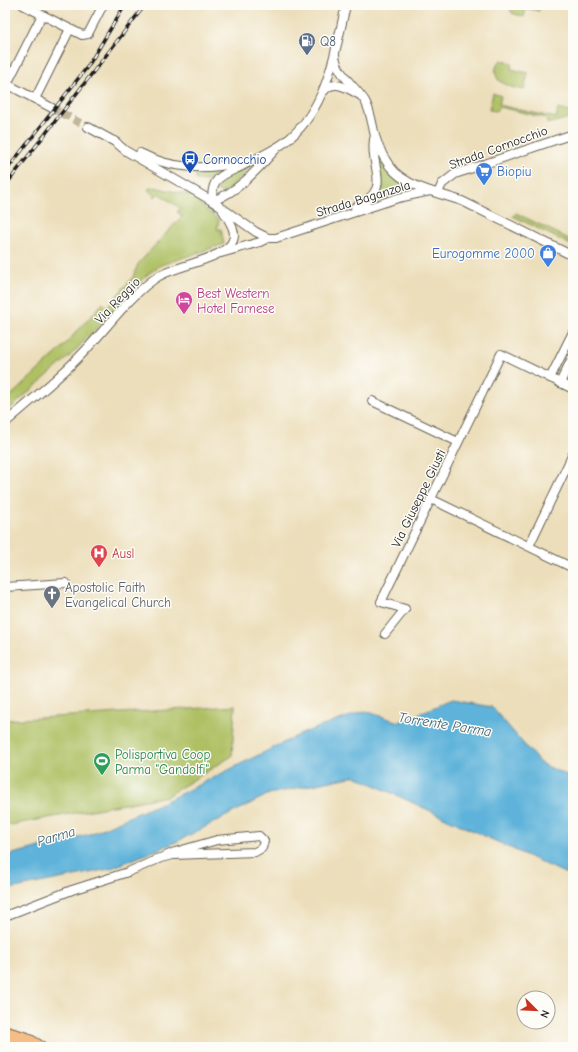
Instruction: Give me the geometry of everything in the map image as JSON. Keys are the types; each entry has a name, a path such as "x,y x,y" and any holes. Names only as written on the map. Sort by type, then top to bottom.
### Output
{"main road":[{"path":"5,1032 26,1038 38,1046"},
{"path":"5,1043 14,1042 38,1046"}],"street":[{"path":"23,5 82,35 88,34 103,5"},
{"path":"322,94 336,48 346,5"},
{"path":"42,15 6,84 52,108"},
{"path":"35,99 70,29"},
{"path":"336,48 335,57 337,64 360,95 370,113 381,153 393,172 406,181 462,201 573,256"},
{"path":"212,201 213,189 217,180 249,161 276,149 291,138 303,124 327,88 336,85 345,87 360,95"},
{"path":"88,127 114,141 156,160 183,167 217,167 249,161"},
{"path":"337,218 367,201 377,190 379,178 374,151 374,131"},
{"name":"Strada Cornocchio","path":"434,192 455,174 573,134"},
{"path":"114,141 125,150 212,201 256,232 268,238"},
{"path":"212,201 232,192 269,159 276,149"},
{"name":"Strada Baganzola","path":"221,253 268,238 276,238 398,198 434,192"},
{"path":"221,207 234,233 232,243 221,253"},
{"name":"Via Reggio","path":"5,423 78,359 152,282 173,269 221,253"},
{"path":"573,332 550,378 573,389"},
{"name":"Via Giuseppe Giusti","path":"385,634 405,608 381,602 501,354 550,378"},
{"path":"560,383 573,356"},
{"path":"372,401 458,442"},
{"path":"528,546 573,454"},
{"path":"431,499 573,568"},
{"path":"5,587 66,583"},
{"path":"5,916 66,892 128,872 156,859 220,839 253,835 261,837 264,841 262,848 255,852 173,855 156,859"}],"green space":[{"path":"511,5 541,5 539,11 526,8 524,17 512,13 510,9"},
{"path":"501,60 512,63 511,69 528,73 524,90 511,87 499,81 496,75 496,70 497,65"},
{"path":"493,93 501,96 499,105 556,118 558,109 573,113 573,117 547,124 546,118 499,107 496,111 489,110"},
{"path":"380,161 395,180 416,190 373,201 382,185"},
{"path":"253,164 227,191 222,193 217,190 221,182 226,178"},
{"path":"225,170 206,181 196,180 196,172"},
{"path":"154,187 194,196 202,206 219,220 217,229 221,229 224,244 161,265 148,274 71,355 5,413 5,401 59,351 103,303 107,307 133,277 138,264 182,216 177,212 180,208 158,193 155,197 148,189"},
{"path":"516,213 573,241 573,246 513,216"},
{"name":"Polisportiva Coop Parma \"Gandolfi\"","path":"235,706 232,756 167,796 5,826 5,720"}],"water":[{"name":"Torrente Parma","path":"451,700 492,707 540,763 573,778 573,877 355,776 269,794 176,842 109,869 5,890 5,856 90,834 168,800 303,733 365,711 399,722"}],"tunnel":[{"path":"52,108 88,127"}],"railway":[{"path":"5,172 88,66 125,5"},
{"path":"5,186 145,5"}],"place":[{"name":"Q8","path":"307,56"},
{"name":"Cornocchio","path":"190,174"},
{"name":"Biopiu","path":"484,186"},
{"name":"Eurogomme 2000","path":"548,268"},
{"name":"Best Western Hotel Farnese","path":"184,315"},
{"name":"Ausl","path":"99,568"},
{"name":"Apostolic Faith Evangelical Church","path":"52,609"},
{"name":"Polisportiva Coop Parma \"Gandolfi\"","path":"102,776"}],"water label":[{"name":"Parma","path":"56,836"}]}
